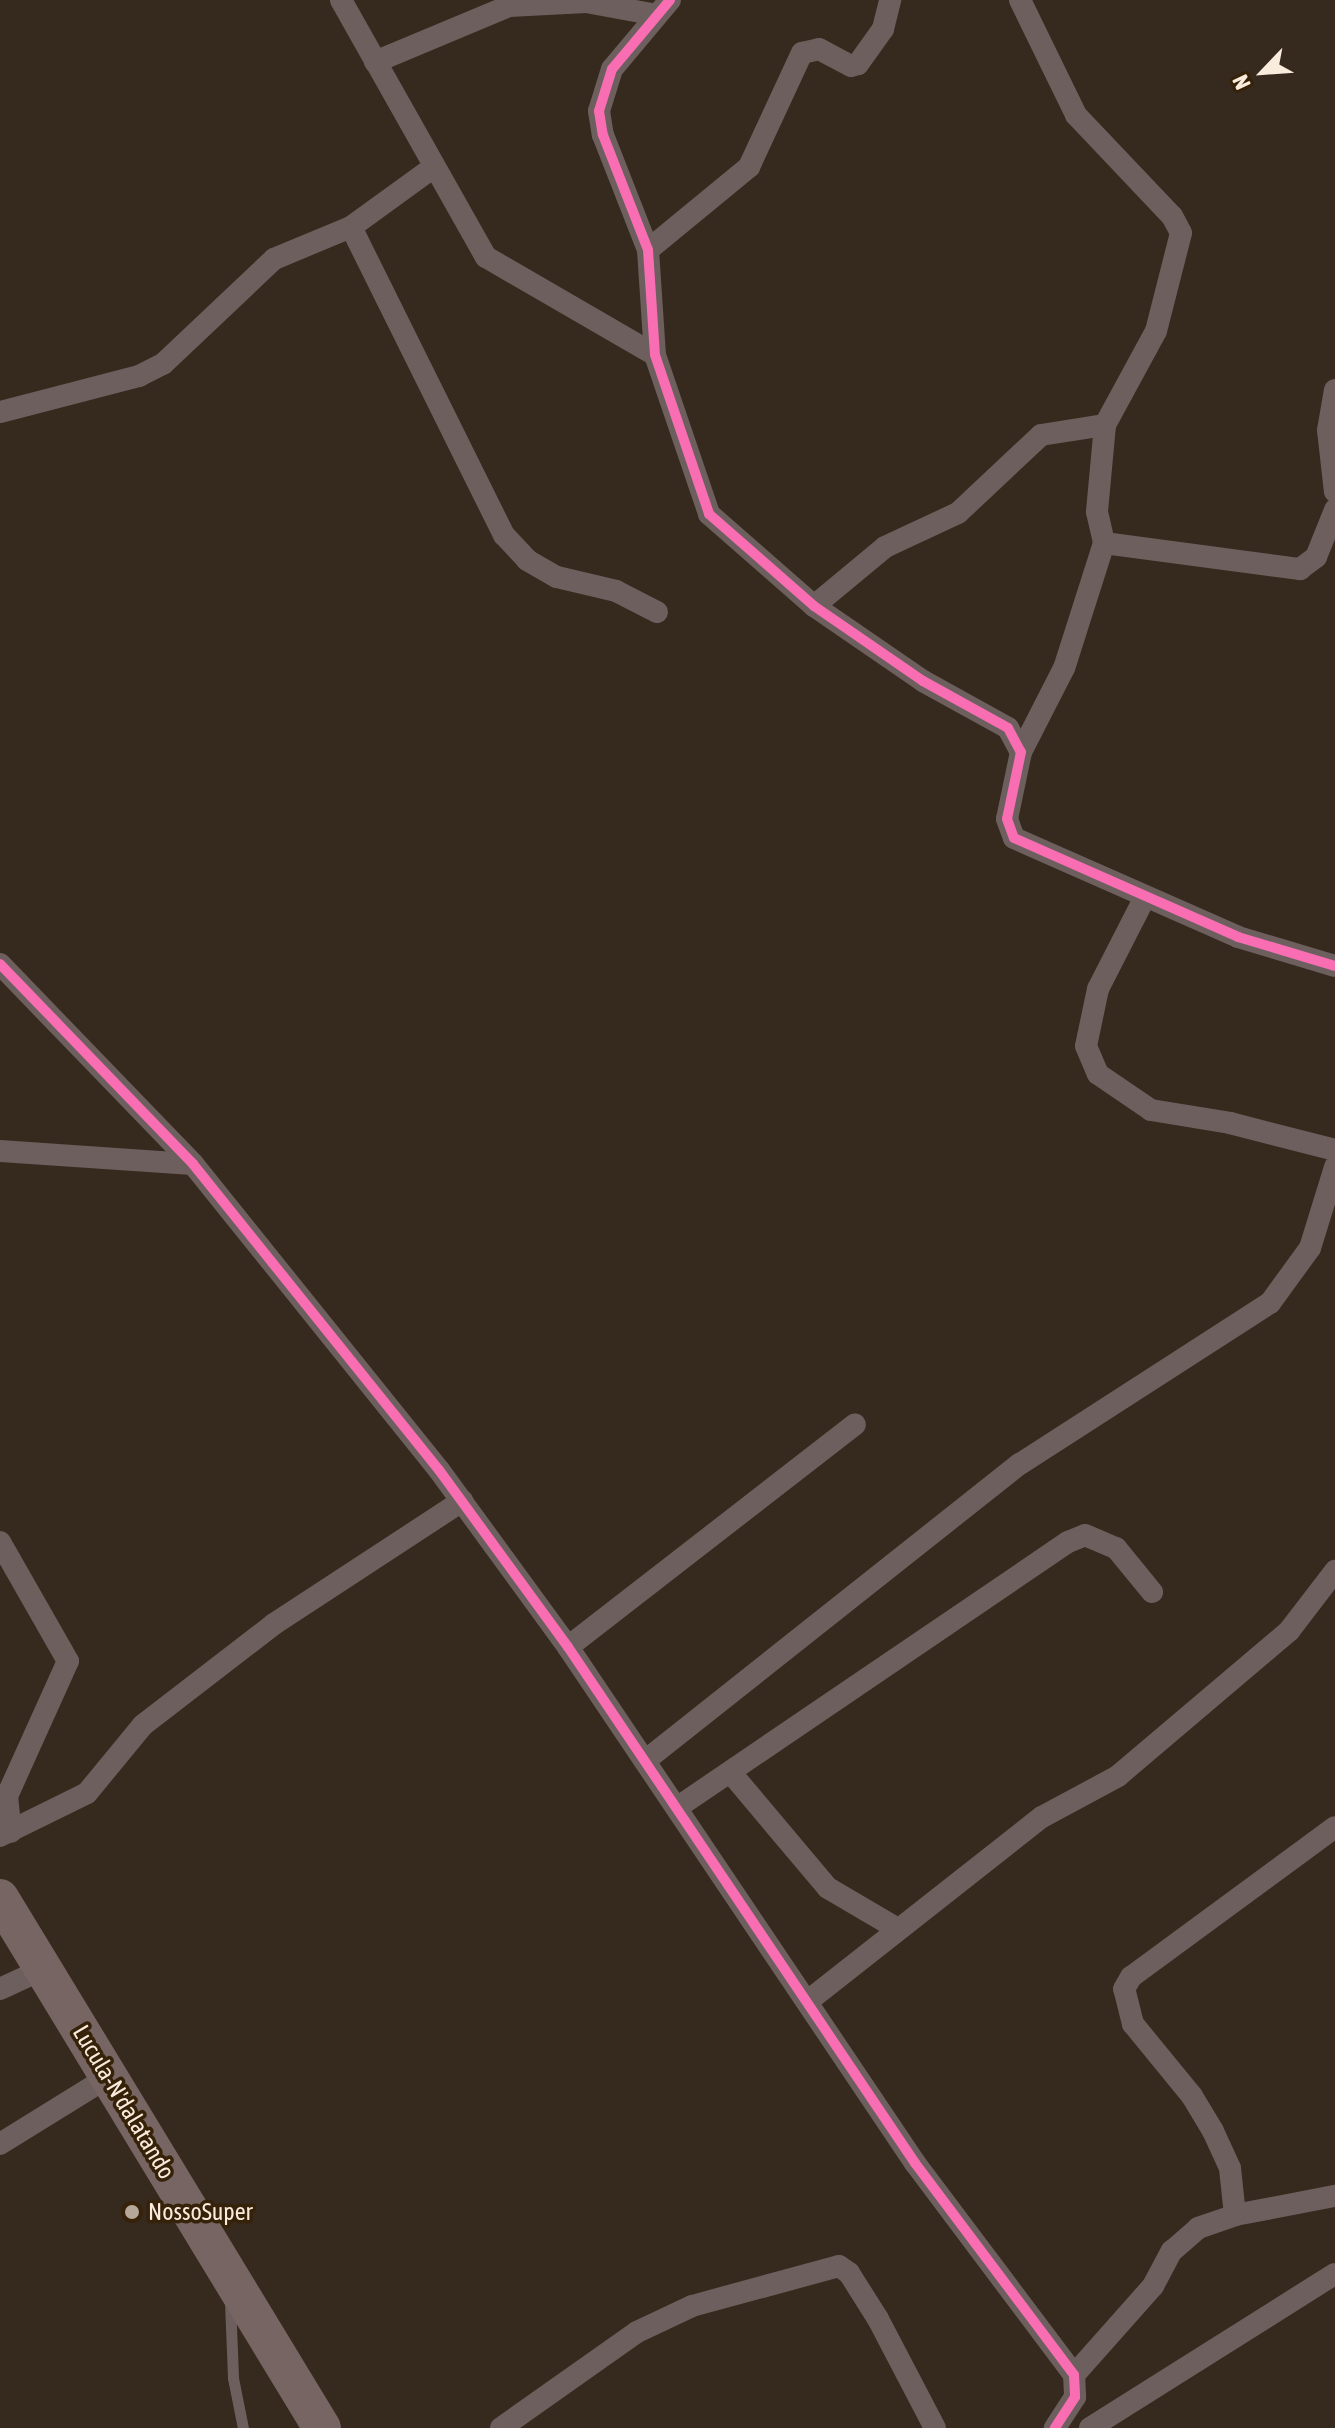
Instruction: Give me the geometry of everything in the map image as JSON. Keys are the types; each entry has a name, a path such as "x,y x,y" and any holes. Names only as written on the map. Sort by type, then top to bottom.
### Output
{"highway":[{"name":"Lucula-N'dalatando","path":"0,1898 322,2428"}],"street":[{"path":"341,0 486,257 655,355"},
{"path":"648,250 749,167 802,53 819,49 851,66 858,64 883,29 890,0"},
{"path":"1020,0 1076,115 1172,216 1181,233 1156,331 1105,425 1097,512 1104,543 1064,668 1021,752 1007,819 1014,838 1145,897 1238,937 1335,966"},
{"path":"375,62 509,6 586,2 664,7"},
{"path":"664,7 612,69 599,111 603,135 648,250 655,355 709,514 814,606 923,681 999,719 1021,752"},
{"path":"0,412 150,371 274,259 351,227 434,167"},
{"path":"351,227 504,535 527,560 557,577 616,591 657,612"},
{"path":"1335,390 1328,430 1335,492"},
{"path":"814,606 885,547 958,513 1041,435 1105,425"},
{"path":"1104,543 1300,569 1316,557 1335,510"},
{"path":"1145,897 1098,989 1086,1046 1092,1066 1108,1083 1151,1110 1230,1123 1335,1150"},
{"path":"4,975 193,1164 462,1501 646,1760 960,2228 1074,2375 1075,2397 1061,2420 1084,2428"},
{"path":"0,1151 193,1164"},
{"path":"646,1760 1020,1464 1270,1303 1302,1265 1331,1193 1335,1167"},
{"path":"568,1647 855,1424"},
{"path":"0,1542 68,1661 7,1796 5,1834 87,1793 143,1725 274,1624 462,1501"},
{"path":"678,1807 1068,1542 1085,1535 1116,1548 1152,1592"},
{"path":"808,2001 896,1928 1042,1817 1118,1776 1289,1631 1335,1571"},
{"path":"731,1773 828,1888 896,1928"},
{"path":"1235,2215 1230,2168 1213,2131 1192,2096 1133,2024 1124,1989 1131,1977 1335,1827"},
{"path":"0,1989 43,1969"},
{"path":"0,2144 108,2077"},
{"path":"1074,2375 1153,2286 1183,2240 1214,2219 1335,2196"},
{"path":"501,2428 637,2332 692,2306 839,2266 849,2273 878,2319 935,2428"},
{"path":"1090,2428 1335,2274"}],"lane":[{"path":"230,2275 233,2378 243,2428"}],"cycle path":[{"path":"670,0 612,69 599,111 603,135 648,250 655,355 709,514 814,606 923,681 1008,728 1021,752 1007,819 1014,838 1238,937 1335,966"},
{"path":"0,964 193,1164 439,1470 568,1647 915,2163 1074,2375 1075,2397 1055,2428"}],"place":[{"name":"NossoSuper","path":"132,2212"}]}
